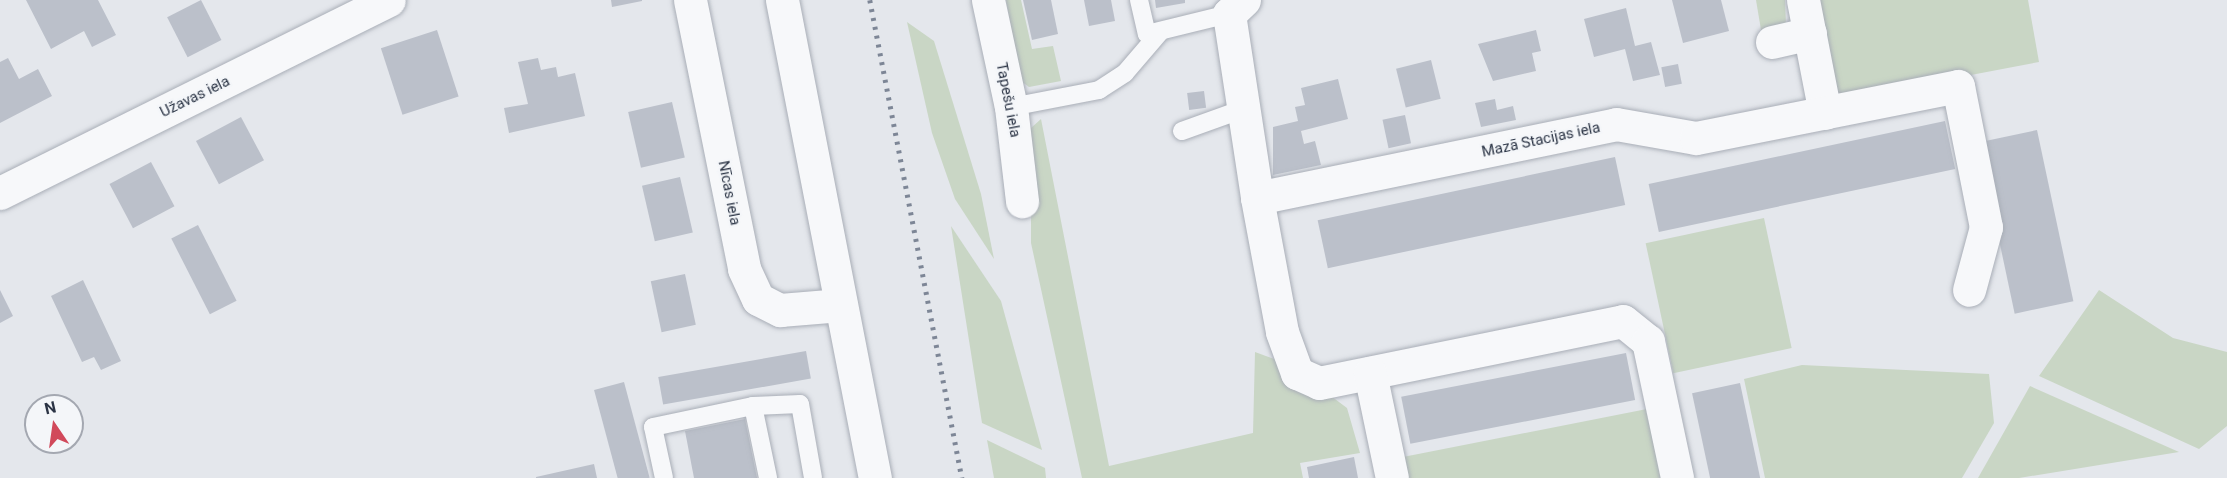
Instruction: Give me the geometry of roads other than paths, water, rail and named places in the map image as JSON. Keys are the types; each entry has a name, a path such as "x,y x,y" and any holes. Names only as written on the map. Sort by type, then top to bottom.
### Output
{"street":[{"name":"Užavas iela","path":"0,193 389,0"},
{"name":"Nīcas iela","path":"690,0 744,269 759,299 780,310 841,304"},
{"path":"782,0 875,478"},
{"name":"Tapešu iela","path":"988,0 1011,107 1022,201"},
{"path":"1803,0 1825,113"},
{"path":"1236,7 1243,109 1257,198 1282,332 1297,373 1319,383 1623,321 1648,341 1677,478"},
{"path":"1772,42 1810,33"},
{"name":"Mazā Stacijas iela","path":"1257,198 1616,124 1696,138 1958,86 1986,227 1969,290"},
{"path":"1370,373 1392,478"}],"lane":[{"path":"1139,0 1147,34 1236,7"},
{"path":"1011,107 1099,90 1125,73 1161,31"},
{"path":"1182,131 1243,109"},
{"path":"664,478 653,427 753,406 800,404 813,478"},
{"path":"753,406 768,478"}],"railway":[{"path":"870,0 962,478"}]}
